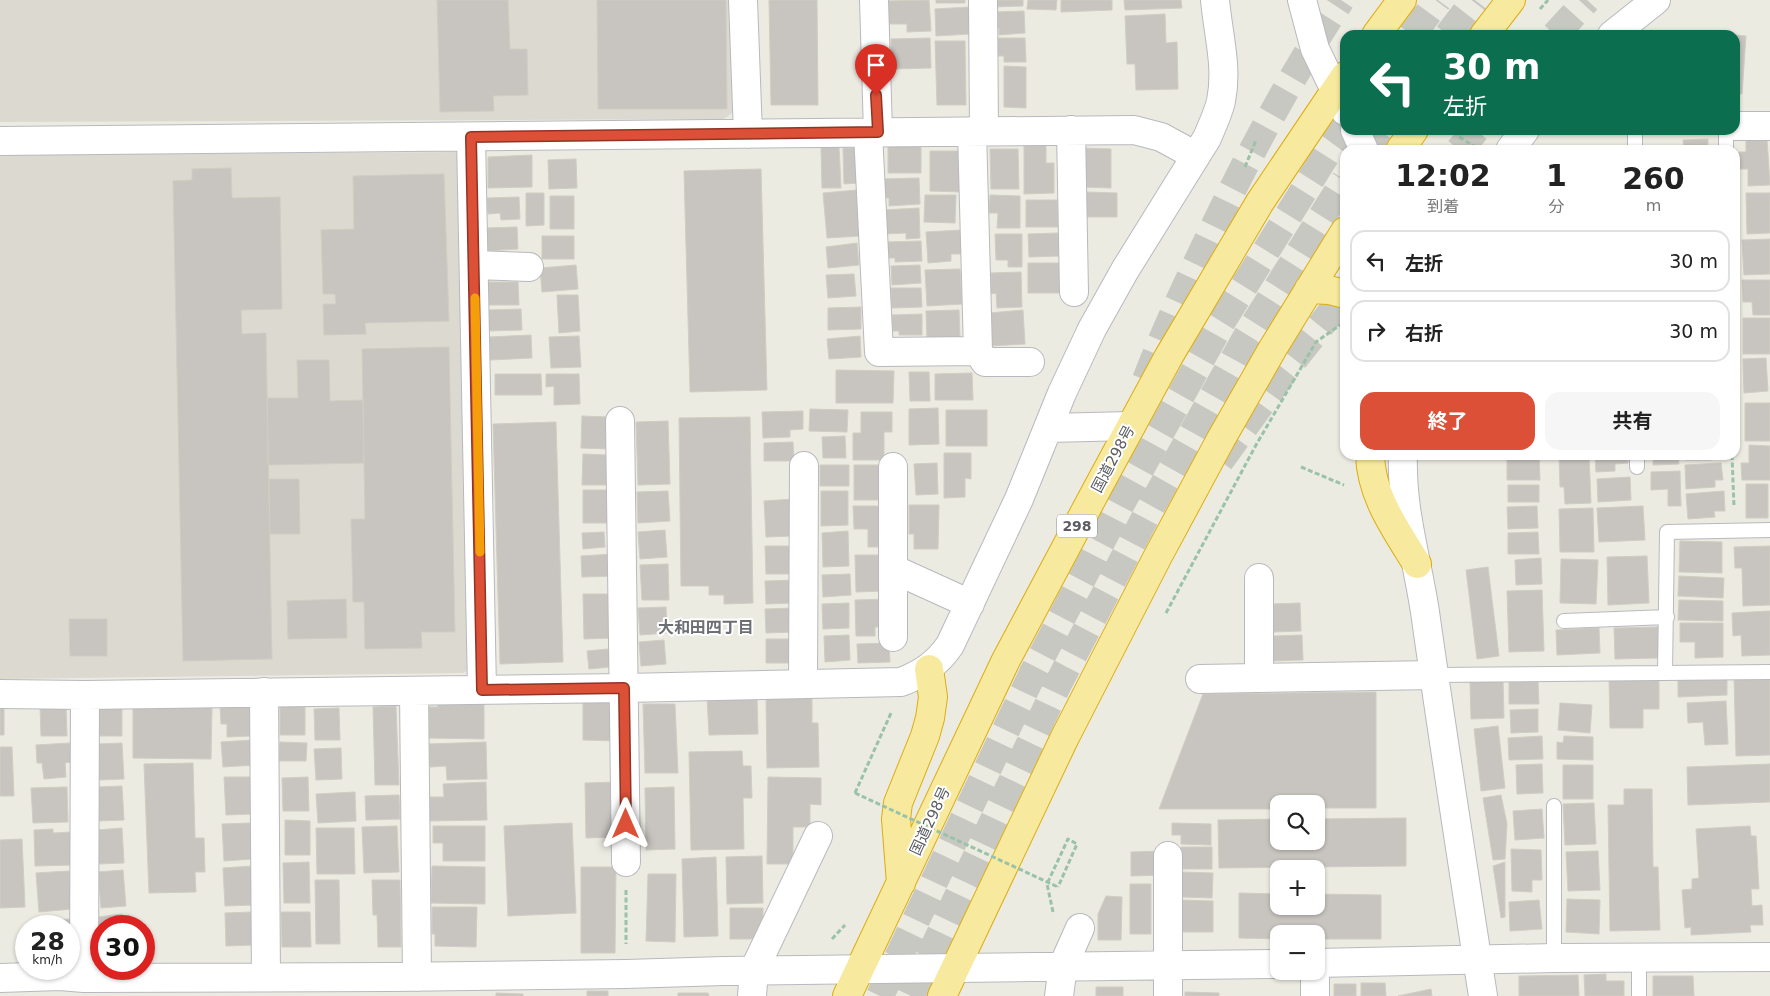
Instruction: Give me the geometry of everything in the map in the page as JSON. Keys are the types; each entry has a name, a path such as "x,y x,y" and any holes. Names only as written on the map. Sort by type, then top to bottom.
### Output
{"highway":[{"path":"1488,30 1511,0"},
{"path":"1378,30 1392,1"},
{"name":"国道298号","path":"847,996 1006,660 1131,426 1195,311 1260,202 1340,95"},
{"path":"942,996 1064,739 1158,556 1221,438 1340,239"},
{"path":"1309,289 1340,293"},
{"path":"1370,460 1370,469 1376,492 1416,564"},
{"path":"901,883 896,819 898,803 925,736 930,718 933,697 929,669"}],"street":[{"path":"743,0 748,134"},
{"path":"874,0 872,133 879,352 978,351"},
{"path":"983,0 978,131 978,351 985,362 1030,362"},
{"path":"0,694 85,695 624,688 901,682 917,676 929,669 950,646 1019,499 1065,387 1092,329 1125,270 1207,138 1216,118 1221,100 1223,61 1216,0"},
{"path":"1302,0 1315,49 1340,89"},
{"path":"1618,30 1656,0"},
{"path":"1740,126 1770,126"},
{"path":"1071,130 1074,292"},
{"path":"0,142 1134,130 1162,137 1196,156"},
{"path":"471,137 482,690"},
{"path":"474,265 529,267"},
{"path":"620,421 626,862"},
{"path":"1048,428 1131,426"},
{"path":"1403,460 1403,493 1434,675 1483,996"},
{"path":"803,684 804,466"},
{"path":"893,467 893,636"},
{"path":"893,569 970,604"},
{"path":"1259,578 1259,678"},
{"path":"1200,679 1434,675"},
{"path":"401,983 414,691"},
{"path":"264,692 266,977"},
{"path":"68,983 85,695"},
{"path":"753,983 818,836"},
{"path":"1168,856 1168,996"},
{"path":"1059,996 1063,966 1080,928"},
{"path":"1325,963 1554,958 1770,957"},
{"path":"0,978 68,983 200,986 266,977 401,983 539,986 753,983 860,969 1270,964"},
{"path":"1315,980 1315,996"}],"lane":[{"path":"1665,673 1668,532 1770,530"},
{"path":"1564,621 1666,617"},
{"path":"1434,675 1770,672"},
{"path":"1554,806 1554,958"},
{"path":"1640,958 1640,996"}],"path":[{"path":"1460,135 1459,137 1473,145"},
{"path":"1162,620 1256,445 1316,342 1340,325"},
{"path":"1732,460 1734,531"},
{"path":"1301,467 1350,488"},
{"path":"888,720 855,793 1058,887 1077,844 1068,839 1047,884 1053,912"},
{"path":"626,862 626,985"},
{"path":"1030,875 1034,867"}],"shaded area":[{"path":"0,0 735,0 736,110 724,119 0,122"},
{"path":"461,152 474,667 463,673 0,679 0,155"}],"building":[{"path":"437,0 508,0 510,49 527,49 528,95 493,96 494,111 440,112"},
{"path":"597,0 726,0 727,109 598,109"},
{"path":"769,0 817,0 818,105 771,105"},
{"path":"929,0 931,31 907,32 907,24 887,24 886,1"},
{"path":"936,0 965,0 965,3 936,3"},
{"path":"993,0 1023,0 1023,6 993,7"},
{"path":"1028,0 1057,0 1056,10 1027,9"},
{"path":"1061,0 1112,0 1112,10 1061,12"},
{"path":"1124,0 1181,0 1182,8 1125,10"},
{"path":"969,7 970,34 936,36 935,9"},
{"path":"1024,11 1025,33 999,35 999,28 993,28 992,12"},
{"path":"1165,14 1166,43 1177,42 1178,89 1136,90 1135,64 1127,64 1125,16"},
{"path":"1740,35 1746,36 1742,94 1740,94"},
{"path":"930,38 931,68 892,69 891,39"},
{"path":"993,38 1025,38 1026,62 1004,62 1004,56 993,56"},
{"path":"935,41 965,41 966,105 937,105"},
{"path":"1004,66 1026,67 1026,108 1004,107"},
{"path":"1708,139 1708,145 1684,145 1683,140"},
{"path":"1767,139 1770,185 1748,186 1748,169 1740,169 1740,152 1746,152 1746,140"},
{"path":"888,145 921,145 921,173 888,173"},
{"path":"1024,145 1046,145 1046,163 1054,163 1054,193 1024,194"},
{"path":"839,146 841,188 822,188 821,147"},
{"path":"843,148 857,148 859,183 844,184"},
{"path":"1083,148 1111,149 1111,188 1083,187"},
{"path":"990,149 1018,149 1019,189 991,189"},
{"path":"930,151 961,151 961,192 930,191"},
{"path":"532,155 532,187 488,188 488,157"},
{"path":"576,159 577,188 549,189 548,160"},
{"path":"231,168 232,198 280,197 282,309 241,310 242,334 266,333 272,659 183,661 173,181 192,180 192,169"},
{"path":"761,169 767,390 690,392 684,171"},
{"path":"444,174 449,321 365,323 366,334 324,335 323,304 336,304 335,294 323,294 321,230 354,229 353,176"},
{"path":"919,178 920,204 889,206 889,198 882,198 881,179"},
{"path":"857,190 861,236 827,238 823,193"},
{"path":"1086,192 1117,193 1117,217 1085,217"},
{"path":"526,193 544,193 544,225 526,226"},
{"path":"1746,193 1770,193 1770,233 1747,234"},
{"path":"925,195 956,195 955,223 924,222"},
{"path":"990,195 1020,196 1020,228 997,228 998,213 989,213"},
{"path":"550,196 574,196 574,229 550,229"},
{"path":"519,197 520,219 501,220 500,213 488,214 487,198"},
{"path":"1026,200 1057,200 1058,227 1026,227"},
{"path":"919,208 920,238 906,239 906,233 884,234 883,210"},
{"path":"517,227 518,249 486,251 485,228"},
{"path":"961,230 963,254 951,254 951,261 928,263 926,232"},
{"path":"1058,233 1059,256 1029,257 1028,234"},
{"path":"995,234 1022,234 1022,267 1008,267 1008,260 996,260"},
{"path":"542,236 574,236 574,259 542,259"},
{"path":"1770,239 1770,274 1744,275 1742,240"},
{"path":"921,241 922,261 895,262 895,258 887,258 886,242"},
{"path":"857,243 859,265 828,268 826,247"},
{"path":"1028,263 1060,263 1060,293 1028,293"},
{"path":"576,265 578,289 542,292 540,268"},
{"path":"920,265 921,283 892,285 891,266"},
{"path":"960,269 962,304 927,306 925,270"},
{"path":"1021,272 1022,307 997,308 996,293 991,294 991,273"},
{"path":"854,274 856,296 828,298 826,275"},
{"path":"1742,280 1770,280 1770,315 1753,315 1752,302 1743,302"},
{"path":"488,282 518,282 519,305 488,305"},
{"path":"891,288 921,288 922,307 892,308"},
{"path":"557,295 578,295 580,331 559,333"},
{"path":"861,307 861,329 828,330 828,308"},
{"path":"521,309 522,330 489,331 488,310"},
{"path":"959,310 960,338 927,339 926,311"},
{"path":"1023,310 1025,344 991,346 989,313"},
{"path":"922,314 922,335 899,335 899,331 893,331 892,315"},
{"path":"1743,318 1770,318 1770,354 1743,354"},
{"path":"531,335 532,358 490,360 489,337"},
{"path":"579,336 581,367 551,368 549,337"},
{"path":"860,336 861,357 829,359 827,339"},
{"path":"449,347 455,632 421,632 422,648 365,649 364,602 353,602 351,519 365,519 362,349"},
{"path":"1766,358 1768,391 1744,393 1743,359"},
{"path":"297,360 329,360 330,401 363,400 364,463 268,465 267,398 298,398"},
{"path":"836,370 894,371 893,403 836,403"},
{"path":"909,372 929,372 930,401 910,401"},
{"path":"972,373 973,400 935,400 935,374"},
{"path":"495,374 541,374 542,395 495,395"},
{"path":"546,374 579,374 580,404 554,405 554,386 546,387"},
{"path":"1745,403 1770,403 1770,441 1745,441"},
{"path":"938,408 939,444 909,445 909,409"},
{"path":"810,409 848,410 847,432 809,431"},
{"path":"946,410 987,410 987,446 946,446"},
{"path":"803,411 803,429 790,430 790,437 763,438 762,412"},
{"path":"861,412 892,412 892,432 884,432 884,460 853,460 853,433 861,433"},
{"path":"582,416 609,417 607,449 581,448"},
{"path":"750,417 753,603 724,604 724,595 709,595 709,586 681,586 679,418"},
{"path":"668,421 670,484 638,485 636,422"},
{"path":"556,422 563,662 500,664 493,424"},
{"path":"845,436 846,458 823,458 822,437"},
{"path":"793,442 794,461 764,461 764,443"},
{"path":"1749,445 1770,446 1770,480 1742,480 1741,463 1749,463"},
{"path":"944,453 971,453 971,479 965,478 965,497 944,498"},
{"path":"583,454 609,455 608,485 582,485"},
{"path":"1507,460 1539,460 1540,480 1507,480"},
{"path":"1559,460 1589,460 1591,503 1565,504 1564,487 1560,487"},
{"path":"1595,460 1628,460 1628,463 1615,464 1615,471 1596,472"},
{"path":"1653,460 1679,460 1679,464 1653,465"},
{"path":"937,463 938,494 916,495 914,464"},
{"path":"1721,463 1723,480 1715,480 1715,487 1686,489 1685,465"},
{"path":"820,465 849,465 849,486 820,486"},
{"path":"854,465 879,465 879,500 854,500"},
{"path":"1680,471 1681,506 1668,506 1668,489 1651,490 1651,472"},
{"path":"1630,477 1631,500 1598,502 1597,479"},
{"path":"269,479 299,479 300,534 270,534"},
{"path":"1746,484 1768,484 1768,518 1746,518"},
{"path":"1508,485 1539,485 1539,502 1508,502"},
{"path":"583,490 610,490 610,523 583,523"},
{"path":"668,491 670,521 638,523 637,492"},
{"path":"821,491 848,491 848,525 821,526"},
{"path":"1724,491 1725,511 1714,511 1715,517 1688,519 1686,494"},
{"path":"793,499 794,536 766,537 764,501"},
{"path":"909,505 939,505 938,549 914,549 914,534 909,534"},
{"path":"853,506 885,506 886,547 868,547 868,529 854,529"},
{"path":"1537,506 1538,528 1508,529 1507,507"},
{"path":"1643,506 1645,540 1599,542 1597,508"},
{"path":"1593,508 1594,552 1560,552 1559,509"},
{"path":"665,530 667,557 640,559 638,532"},
{"path":"848,531 849,566 823,567 822,533"},
{"path":"604,532 605,547 583,549 582,533"},
{"path":"1538,532 1539,554 1508,554 1508,533"},
{"path":"1680,541 1722,542 1722,573 1679,572"},
{"path":"765,546 794,546 795,574 766,574"},
{"path":"1770,546 1770,605 1743,606 1742,568 1735,568 1734,547"},
{"path":"613,554 614,576 582,577 581,556"},
{"path":"855,555 885,555 885,591 856,592"},
{"path":"1647,556 1649,603 1608,605 1607,557"},
{"path":"1541,558 1542,584 1516,585 1515,560"},
{"path":"1561,559 1598,560 1596,604 1560,603"},
{"path":"668,564 669,600 642,600 640,565"},
{"path":"1488,567 1499,656 1477,659 1466,570"},
{"path":"850,574 851,595 823,597 822,575"},
{"path":"1679,576 1724,578 1723,598 1678,596"},
{"path":"794,580 794,603 766,604 765,581"},
{"path":"1542,590 1544,651 1509,652 1507,591"},
{"path":"583,594 611,594 612,638 584,639"},
{"path":"346,599 347,638 288,639 287,601"},
{"path":"888,599 888,627 875,627 875,636 856,636 855,600"},
{"path":"1679,600 1723,601 1723,621 1678,620"},
{"path":"849,603 849,628 823,629 822,604"},
{"path":"1300,603 1301,631 1273,632 1271,604"},
{"path":"666,607 667,633 640,635 638,608"},
{"path":"794,608 795,632 766,633 765,609"},
{"path":"1770,611 1770,655 1742,656 1741,635 1733,636 1732,613"},
{"path":"69,619 107,619 107,656 70,656"},
{"path":"1680,623 1723,623 1723,657 1695,658 1695,642 1680,642"},
{"path":"1658,627 1659,658 1615,659 1614,628"},
{"path":"1599,628 1600,653 1557,655 1556,630"},
{"path":"849,635 850,660 825,662 824,636"},
{"path":"1302,635 1303,660 1273,661 1273,636"},
{"path":"766,639 794,639 794,663 766,663"},
{"path":"664,640 666,664 641,666 639,642"},
{"path":"889,643 890,662 858,663 857,644"},
{"path":"608,649 611,667 589,669 587,651"},
{"path":"1727,676 1727,695 1678,697 1678,677"},
{"path":"1770,676 1770,755 1736,756 1734,677"},
{"path":"1609,679 1659,679 1659,709 1643,709 1643,728 1610,728"},
{"path":"1503,680 1504,718 1471,719 1470,681"},
{"path":"1538,681 1539,704 1509,704 1509,682"},
{"path":"1376,692 1376,808 1325,808 1325,795 1270,795 1270,809 1159,809 1203,694"},
{"path":"583,694 617,695 617,741 583,740"},
{"path":"757,696 758,734 709,735 707,697"},
{"path":"812,696 812,723 818,723 819,767 767,768 766,697"},
{"path":"437,698 484,699 484,739 429,738 429,707 438,707"},
{"path":"1726,701 1728,744 1705,745 1703,722 1688,723 1687,703"},
{"path":"1560,703 1592,705 1590,733 1558,730"},
{"path":"643,704 675,704 678,773 645,773"},
{"path":"66,705 67,736 41,736 40,706"},
{"path":"249,705 250,736 227,737 227,724 221,724 220,706"},
{"path":"97,706 122,706 122,736 97,736"},
{"path":"133,706 212,707 211,759 133,758"},
{"path":"280,706 305,706 305,735 280,735"},
{"path":"396,706 399,785 375,785 373,707"},
{"path":"0,707 4,707 4,735 0,735"},
{"path":"339,708 340,740 315,740 314,709"},
{"path":"1538,709 1538,732 1511,733 1510,710"},
{"path":"1498,726 1505,788 1481,791 1474,729"},
{"path":"1542,736 1543,759 1509,760 1508,738"},
{"path":"1564,736 1593,737 1593,760 1557,759 1557,742 1563,743"},
{"path":"253,740 255,765 223,767 221,742"},
{"path":"280,742 307,743 306,761 279,761"},
{"path":"486,742 487,779 447,780 446,766 430,767 429,744"},
{"path":"70,743 71,762 65,763 66,777 44,779 42,763 37,763 36,745"},
{"path":"122,743 124,779 99,780 98,744"},
{"path":"0,747 12,747 14,796 0,796"},
{"path":"341,748 342,779 316,780 314,749"},
{"path":"742,751 743,766 751,766 752,798 743,798 744,849 691,850 689,752"},
{"path":"193,763 195,838 204,838 205,872 195,872 196,892 149,893 144,764"},
{"path":"1542,764 1543,793 1517,794 1516,765"},
{"path":"1770,764 1770,802 1688,805 1687,767"},
{"path":"1563,765 1593,765 1593,799 1563,799"},
{"path":"224,777 250,777 252,814 226,815"},
{"path":"308,777 309,811 283,811 282,778"},
{"path":"768,777 821,778 821,805 810,804 810,827 793,827 793,864 767,864"},
{"path":"486,782 487,820 428,821 427,797 444,797 443,784"},
{"path":"616,782 617,837 586,838 585,783"},
{"path":"122,786 124,820 99,821 97,787"},
{"path":"67,787 68,822 33,823 31,788"},
{"path":"674,787 675,849 646,850 645,788"},
{"path":"1624,789 1652,789 1653,867 1658,867 1660,930 1610,931 1608,805 1624,805"},
{"path":"355,792 356,821 318,823 316,794"},
{"path":"399,795 400,819 366,820 365,796"},
{"path":"1501,795 1507,824 1505,859 1493,860 1483,798"},
{"path":"1594,803 1596,844 1565,845 1563,804"},
{"path":"1542,809 1544,838 1515,840 1513,811"},
{"path":"1406,818 1406,866 1325,867 1325,860 1270,860 1270,867 1219,868 1218,820 1270,819 1270,850 1325,850 1325,819"},
{"path":"285,820 310,821 310,855 285,855"},
{"path":"250,823 252,859 224,861 222,824"},
{"path":"572,823 576,913 508,916 504,826"},
{"path":"1172,823 1211,824 1211,845 1181,844 1181,835 1172,835"},
{"path":"397,826 399,872 364,873 362,827"},
{"path":"433,826 485,826 485,861 443,861 443,843 433,843"},
{"path":"1750,826 1751,836 1756,836 1759,889 1751,889 1752,906 1762,905 1763,925 1750,925 1751,932 1691,935 1691,927 1685,928 1682,890 1692,889 1692,879 1699,878 1696,829"},
{"path":"122,828 124,863 99,864 97,830"},
{"path":"316,828 354,828 355,874 317,874"},
{"path":"53,829 53,833 71,832 72,865 35,866 34,830"},
{"path":"22,839 25,907 0,908 0,840"},
{"path":"1181,847 1212,847 1212,869 1181,869"},
{"path":"1511,849 1541,850 1542,880 1532,880 1532,892 1512,891"},
{"path":"1162,851 1163,875 1131,876 1131,852"},
{"path":"1598,851 1600,890 1568,891 1566,852"},
{"path":"762,856 763,903 727,904 726,857"},
{"path":"716,857 718,936 684,937 682,859"},
{"path":"309,862 310,903 284,903 283,863"},
{"path":"1505,862 1505,917 1501,918 1493,866"},
{"path":"252,866 254,905 225,906 223,868"},
{"path":"432,866 485,867 485,904 431,903"},
{"path":"581,867 616,867 615,953 581,953"},
{"path":"123,870 126,906 101,908 98,872"},
{"path":"69,871 72,909 39,912 36,873"},
{"path":"1182,872 1213,873 1212,898 1181,897"},
{"path":"648,874 676,874 675,942 646,941"},
{"path":"315,880 339,880 340,944 316,944"},
{"path":"372,880 400,880 401,947 378,947 377,915 373,915"},
{"path":"1130,884 1151,884 1151,934 1130,934"},
{"path":"1239,893 1270,894 1270,915 1325,915 1325,894 1381,895 1381,939 1325,939 1325,925 1270,925 1270,939 1239,938"},
{"path":"1106,896 1122,897 1121,940 1098,940 1098,914"},
{"path":"1567,899 1600,900 1599,934 1566,932"},
{"path":"1181,900 1213,901 1213,932 1181,932"},
{"path":"1539,900 1542,929 1510,931 1509,902"},
{"path":"432,907 477,907 476,947 435,946 435,934 432,934"},
{"path":"730,908 763,908 763,939 730,939"},
{"path":"252,912 254,945 226,946 225,913"},
{"path":"281,912 310,912 311,947 282,947"},
{"path":"1606,974 1606,981 1624,981 1624,996 1585,996 1584,975"},
{"path":"1578,975 1579,996 1519,996 1519,976"},
{"path":"1653,976 1693,976 1694,996 1653,996"},
{"path":"1361,983 1385,983 1386,996 1361,996"},
{"path":"1334,984 1356,984 1356,996 1334,996"},
{"path":"1096,987 1123,987 1123,996 1096,996"},
{"path":"1431,989 1432,996 1398,996"},
{"path":"587,991 608,991 608,996 587,996"},
{"path":"1185,992 1219,993 1219,996 1185,996"},
{"path":"496,993 523,994 523,996 496,996"},
{"path":"678,993 708,993 709,996 678,996"}],"tunnel":[{"path":"1146,380 1181,297 1235,184 1285,91 1341,0"},
{"path":"1416,30 1438,0"},
{"path":"1452,30 1475,0"},
{"path":"1560,30 1587,0"},
{"path":"880,996 1033,673 1122,502 1221,323 1340,135"},
{"path":"1368,145 1376,135"},
{"path":"1463,145 1472,135"},
{"path":"911,996 1057,686 1146,516 1247,336 1340,188"},
{"path":"1220,461 1284,372 1340,301"}],"slow traffic":[{"path":"475,298 480,552"}],"district":[{"name":"大和田四丁目","path":"706,627"}],"route":[{"path":"626,824 624,688 482,690 471,137 878,132 876,95"}]}
